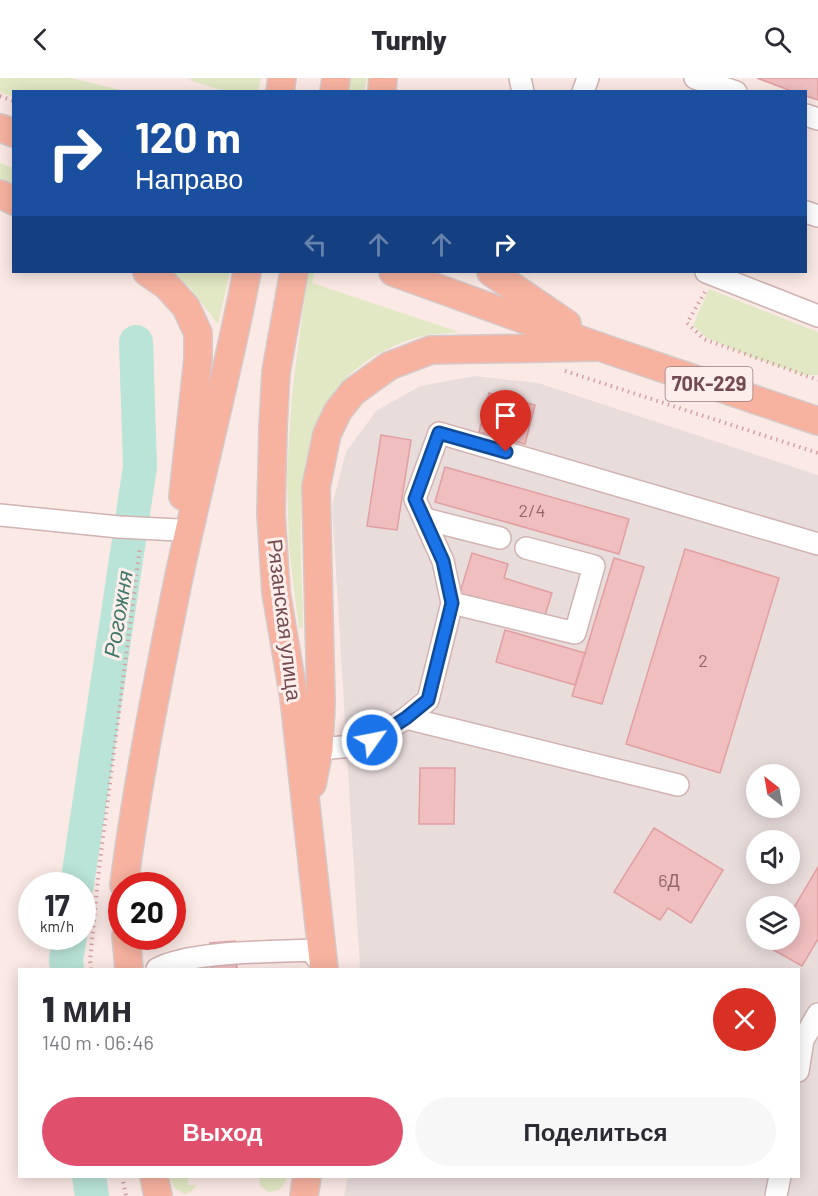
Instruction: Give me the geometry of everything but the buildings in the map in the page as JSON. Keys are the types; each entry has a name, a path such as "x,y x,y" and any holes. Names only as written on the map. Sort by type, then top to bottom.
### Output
{"main road":[{"path":"148,273 166,285 186,307 198,333 198,359 178,530 177,585"},
{"path":"126,872 177,585 235,335 247,273"},
{"name":"Рязанская улица","path":"294,273 276,372 272,514 276,592 294,698 324,968"},
{"name":"70К-229","path":"396,273 600,347 818,421"},
{"path":"492,273 600,347"},
{"path":"307,806 319,749 321,703 316,487 327,435 338,411 353,392 388,366 431,350 600,347"},
{"path":"127,950 129,968"},
{"path":"154,1178 158,1196"},
{"path":"303,1196 308,1178"}],"lane":[{"path":"695,78 730,90"},
{"path":"707,280 818,316"},
{"path":"319,749 353,746 372,740 406,718 428,700 452,603 443,561 415,499 439,433 818,544"},
{"path":"0,515 119,527 178,530"},
{"path":"425,519 500,538"},
{"path":"452,603 575,633 594,566 526,548"},
{"path":"406,718 678,785"},
{"path":"159,968 199,957 310,950 324,968"},
{"path":"800,1059 803,1040 818,1014"},
{"path":"776,1196 780,1178"}],"path":[{"path":"707,280 687,323 704,339 818,380"},
{"path":"556,368 818,453"},
{"path":"91,968 99,869 143,529"},
{"path":"122,1178 126,1196"}],"shaded area":[{"path":"475,376 538,383 818,475 818,1196 344,1196 348,1178 800,1178 800,968 360,968 332,506 346,452 376,411 420,386"}],"green space":[{"path":"0,78 71,78 120,90 12,90 12,97 0,92"},
{"path":"194,78 261,78 258,90 221,90 189,80"},
{"path":"350,78 367,78 364,90 347,90"},
{"path":"0,163 12,168 12,187 0,181"},
{"path":"172,273 230,273 218,324 191,289"},
{"path":"308,273 315,273 312,283 459,332 415,338 367,361 337,389 318,422 306,459 302,500 303,627 299,629 289,547 287,473 292,394"},
{"path":"709,289 818,332 818,375 804,375 707,338 693,325"},
{"path":"170,1178 188,1178 188,1185 196,1185 191,1192 185,1194 175,1188"},
{"path":"259,1178 286,1178 281,1188 276,1191 268,1192 260,1185"}],"waterway":[{"name":"Рогожня","path":"79,872 140,467 136,342"},
{"name":"Рогожня","path":"67,968 68,950"},
{"name":"Рогожня","path":"89,1178 92,1196"}],"route":[{"path":"372,740 406,718 428,700 452,603 443,561 415,499 439,433 506,452"}]}
